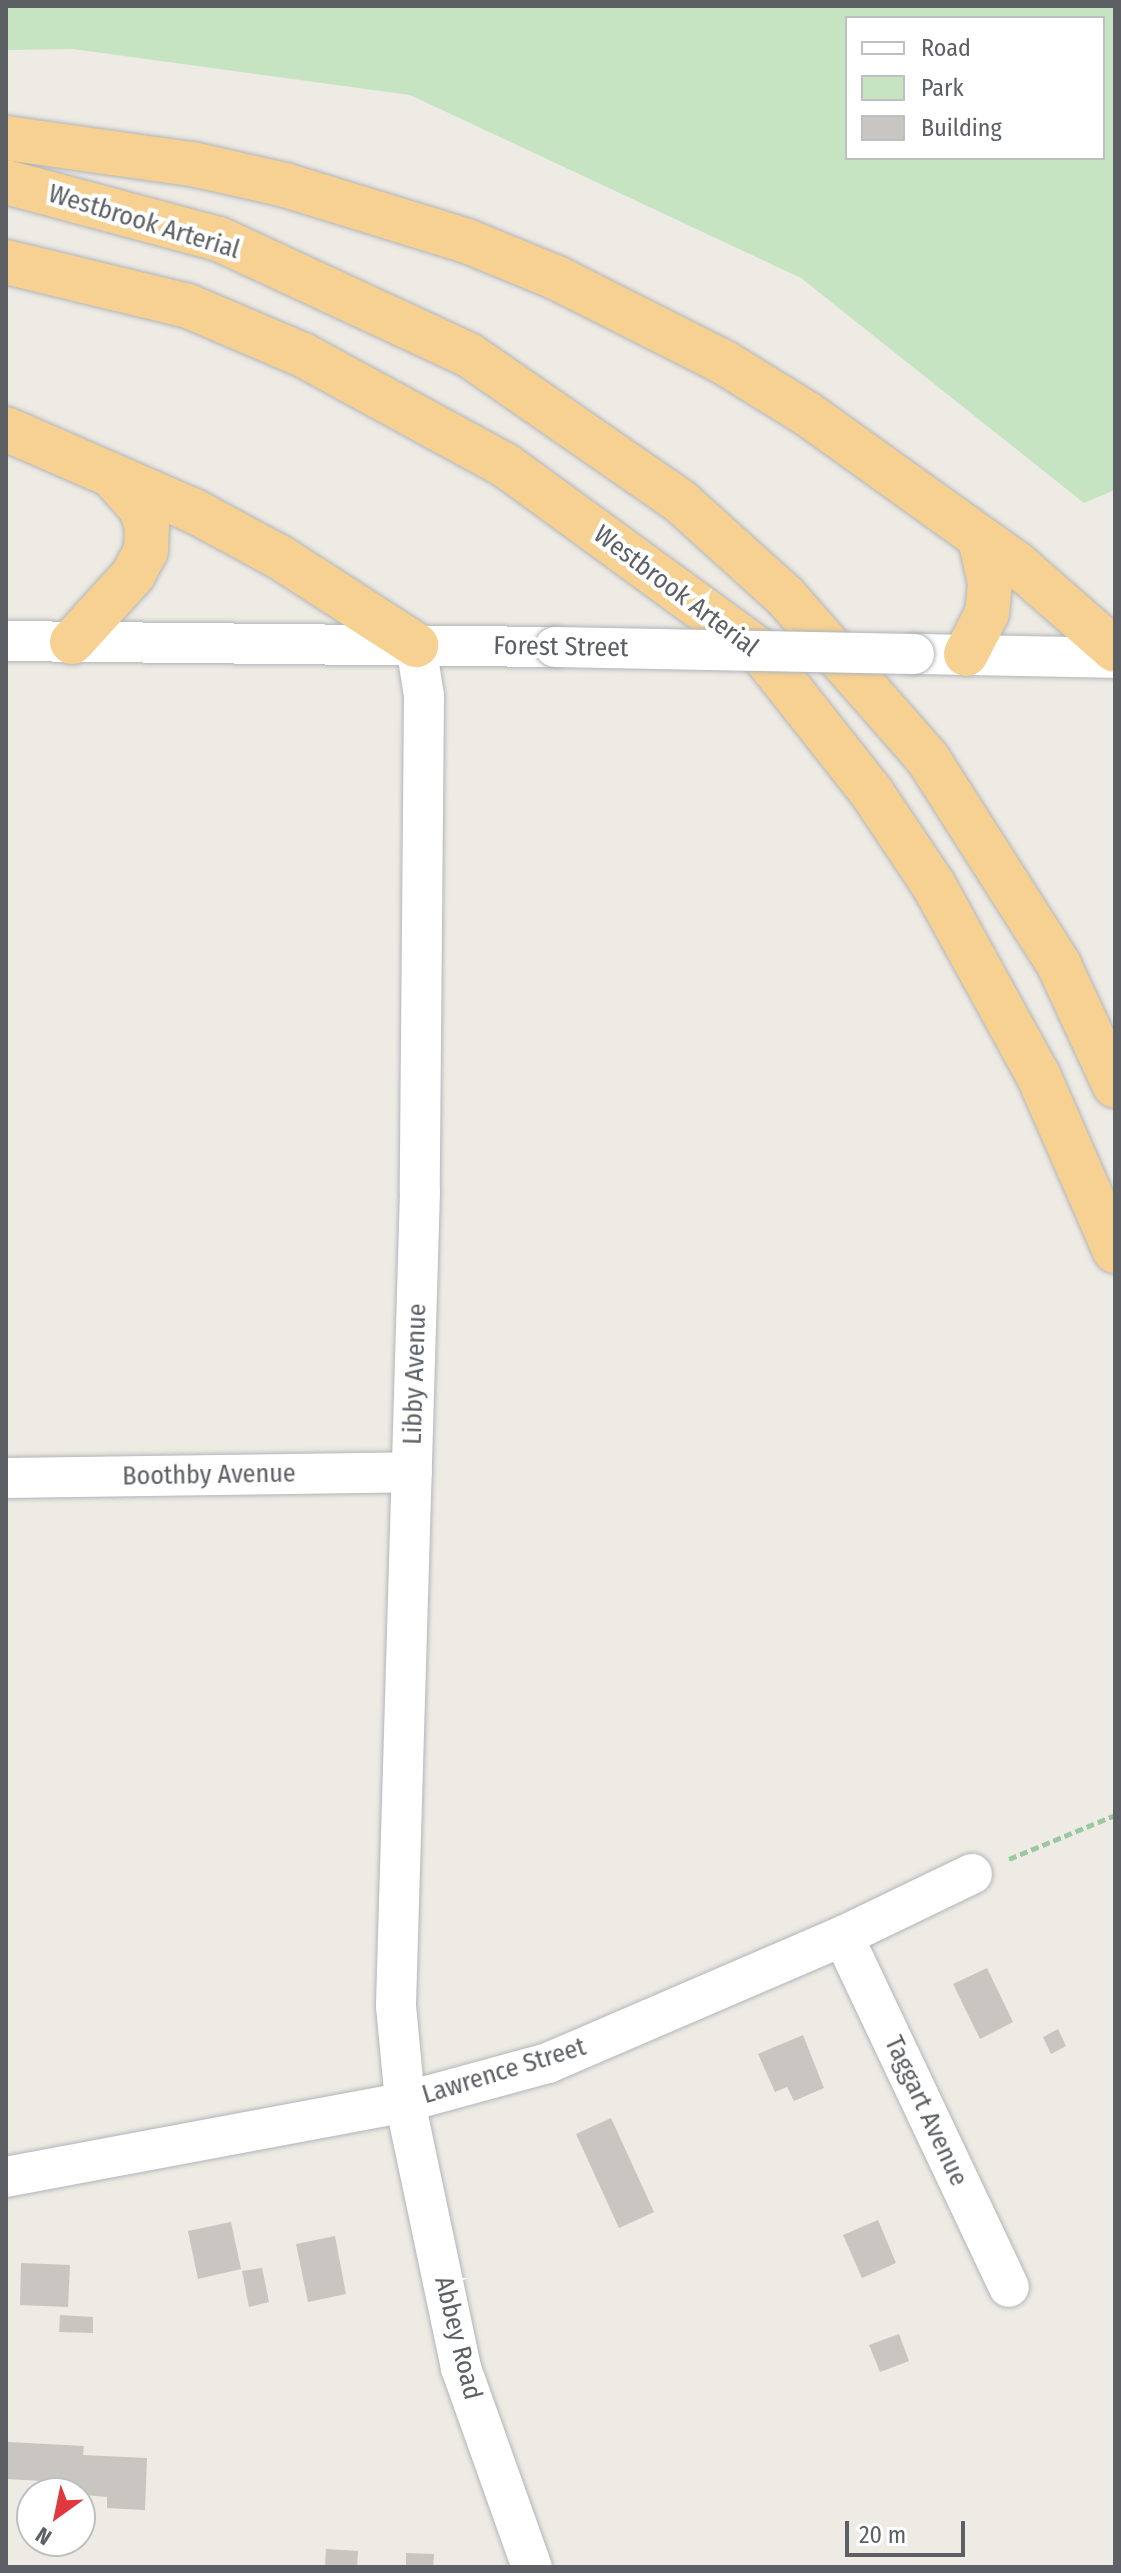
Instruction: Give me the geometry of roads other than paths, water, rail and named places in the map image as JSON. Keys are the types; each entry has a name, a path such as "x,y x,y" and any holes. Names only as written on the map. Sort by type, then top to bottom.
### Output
{"highway":[{"path":"6,138 192,164 285,185 506,257 725,363 884,466 980,539 1115,650"},
{"name":"Westbrook Arterial","path":"6,182 219,239 469,355 681,502 785,596 928,759 1059,965 1115,1086"},
{"name":"Westbrook Arterial","path":"6,262 188,306 315,361 505,465 760,651 872,793 933,884 1039,1077 1115,1251"},
{"path":"6,429 107,472 281,558 416,645"},
{"path":"72,642 133,575 146,551 147,526 140,507 107,472"},
{"path":"966,654 987,613 990,583 980,539"}],"street":[{"name":"Forest Street","path":"6,641 555,647 1115,658"},
{"name":"Libby Avenue","path":"405,2102 396,2006 412,1472 424,712 416,645"},
{"name":"Boothby Avenue","path":"6,1478 412,1472"},
{"name":"Lawrence Street","path":"6,2177 405,2102 548,2063 843,1936 972,1874"},
{"name":"Taggart Avenue","path":"843,1936 1009,2287"},
{"name":"Abbey Road","path":"405,2102 461,2368 532,2567"}]}
